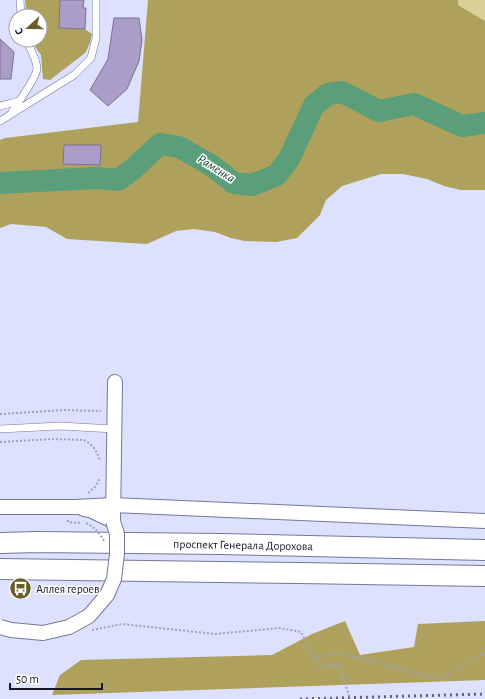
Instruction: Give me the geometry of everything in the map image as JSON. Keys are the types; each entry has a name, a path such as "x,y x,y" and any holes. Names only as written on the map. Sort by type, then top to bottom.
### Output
{"main road":[{"name":"проспект Генерала Дорохова","path":"0,543 220,544 485,550"},
{"path":"0,570 485,576"}],"street":[{"path":"0,628 43,633 69,627 89,616 106,595 114,579 118,554 118,534 113,521 115,382"},
{"path":"0,507 75,507 113,505 485,521"},
{"path":"75,507 90,510 113,521"}],"lane":[{"path":"0,121 74,75 91,58 96,38 96,0"},
{"path":"11,114 31,82 37,69 34,55 30,48"},
{"path":"0,106 19,100"},
{"path":"0,429 60,426 114,429"}],"path":[{"path":"0,414 64,410 114,412"},
{"path":"0,442 54,439 84,440 95,449 101,462"},
{"path":"85,496 95,487 100,475"},
{"path":"86,523 92,525 99,533 105,546"},
{"path":"86,631 122,624 215,634 280,628 301,632 318,667 339,664 350,699"},
{"path":"314,659 335,652 439,678 485,653"}],"shaded area":[{"path":"25,0 60,0 59,28 85,29 92,34 90,43 85,53 50,80 43,79 41,55 36,48 48,48 48,8 26,8"},
{"path":"148,0 458,0 458,5 485,21 485,190 461,190 444,186 427,179 403,174 381,174 342,186 326,200 320,215 297,238 276,242 245,241 215,232 194,229 176,231 147,244 67,239 46,227 11,224 0,228 0,140 5,138 138,122"},
{"path":"458,0 485,0 485,21 458,5"},
{"path":"345,621 360,655 414,647 418,624 485,621 485,680 52,695 60,675 81,660 272,655 312,634"}],"building":[{"path":"60,0 84,0 83,8 86,8 85,29 59,28"},
{"path":"114,18 139,18 142,40 139,61 127,89 108,106 90,90 108,59"},
{"path":"0,39 14,52 11,79 0,79"},
{"path":"64,145 101,145 100,165 63,164"}],"waterway":[{"name":"Раменка","path":"0,183 95,178 118,180 132,170 160,144 179,147 211,165 234,183 252,185 277,175 289,159 314,105 328,94 342,92 379,111 414,104 462,126 485,123"}],"railway":[{"path":"300,699 485,694"}],"place":[{"name":"Аллея героев","path":"20,589"}]}
